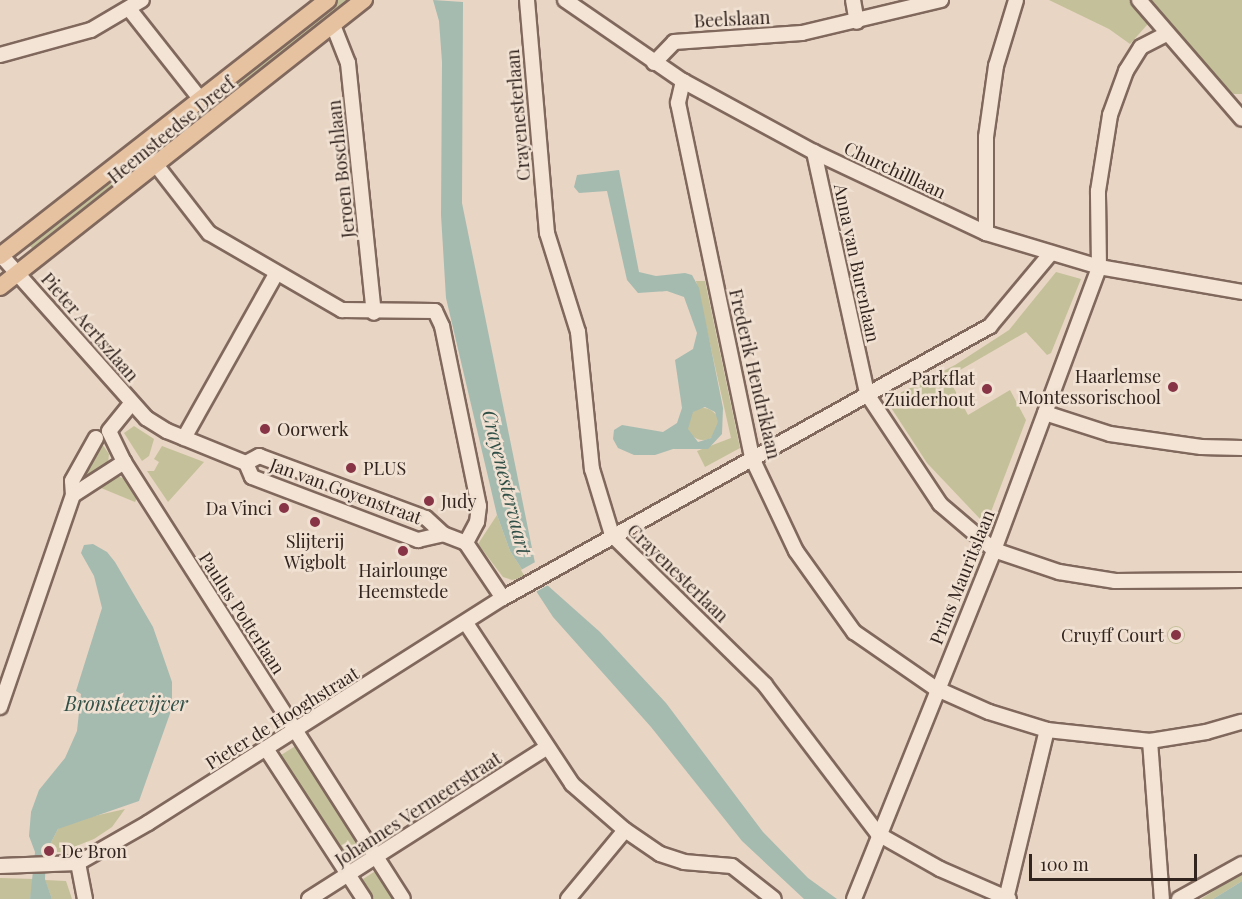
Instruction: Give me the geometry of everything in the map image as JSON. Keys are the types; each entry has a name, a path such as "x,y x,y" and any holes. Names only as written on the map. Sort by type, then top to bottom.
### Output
{"main road":[{"name":"Heemsteedse Dreef","path":"0,259 328,0"},
{"name":"Heemsteedse Dreef","path":"0,287 20,274 157,166 364,0"}],"street":[{"path":"0,55 91,30 130,10 142,0"},
{"name":"Crayenesterlaan","path":"527,0 547,233 578,332 592,469 612,535 765,685 878,834 940,869 1008,899"},
{"name":"Churchilllaan","path":"565,0 682,81 814,152 986,233 1099,267 1242,292"},
{"path":"853,0 858,22"},
{"name":"Beelslaan","path":"654,63 674,42 802,33 858,22 941,0"},
{"path":"986,233 986,137 996,66 1016,0"},
{"path":"1139,0 1242,119"},
{"path":"130,10 201,100"},
{"name":"Jeroen Boschlaan","path":"333,24 348,63 374,312"},
{"path":"1099,267 1098,191 1110,116 1126,71 1142,47 1167,34"},
{"name":"Frederik Hendriklaan","path":"682,81 678,103 752,458 796,551 854,632 935,688 989,712 1047,730 1150,741 1206,732 1242,722"},
{"name":"Anna van Burenlaan","path":"814,152 867,394 940,504 994,550 1059,572 1115,581 1241,584"},
{"path":"157,166 209,233 276,274 342,310 435,311 442,326 479,506 477,522 466,543 503,598"},
{"name":"Pieter de Hooghstraat","path":"1,865 78,863 267,750 503,598 612,535 990,326 1051,254"},
{"name":"Pieter Aertszlaan","path":"0,259 20,274 146,418 184,438 243,462"},
{"name":"Prins Mauritslaan","path":"854,899 935,688 994,550 1099,267"},
{"path":"184,438 276,274"},
{"name":"Paulus Potterlaan","path":"132,403 109,431 124,462 403,899"},
{"path":"1045,413 1110,434 1201,447 1242,448"},
{"path":"0,706 73,495 72,480 96,438"},
{"name":"Jan van Goyenstraat","path":"443,534 418,540 252,477 243,462 260,456 426,518 443,534 466,543"},
{"path":"73,495 124,462"},
{"path":"466,623 546,748 572,784 625,830 668,857 732,866 774,899"},
{"path":"1008,899 1047,730"},
{"path":"1150,741 1162,899"},
{"name":"Johannes Vermeerstraat","path":"309,899 377,858 546,748"},
{"path":"267,750 364,899"},
{"path":"573,898 625,830"},
{"path":"78,863 85,899"},
{"path":"1179,899 1242,864"}],"shaded area":[{"path":"335,0 356,0 37,253 30,246 39,236"},
{"path":"1049,0 1132,0 1147,19 1147,25 1130,44 1109,29"},
{"path":"1144,0 1242,0 1242,94 1233,94"},
{"path":"1056,272 1081,279 1051,353 1047,355 1026,332 948,377 968,415 1010,390 1026,420 989,517 982,521 927,463 888,403 890,398 955,365 1009,330"},
{"path":"696,281 705,281 740,448 705,467 697,451 731,438"},
{"path":"703,408 714,413 719,424 714,435 703,440 692,435 687,424 692,413"},
{"path":"134,426 154,439 149,456 142,461 124,433"},
{"path":"102,444 109,454 108,464 80,481"},
{"path":"162,446 204,462 168,502 147,471 154,471 159,462 154,459"},
{"path":"117,476 125,479 137,498 135,502 101,488"},
{"path":"497,515 510,551 527,577 512,580 503,577 478,544"},
{"name":"Cruyff Court","path":"1172,626 1180,626 1185,631 1183,642 1172,644 1167,639 1167,631"},
{"path":"297,745 362,848 345,858 281,755"},
{"path":"125,809 112,827 94,839 61,852 46,852 58,829 68,822"},
{"path":"377,870 395,899 371,899 360,881"},
{"path":"1242,873 1242,881 1213,899 1201,899"},
{"path":"0,878 34,879 30,899 0,899"},
{"path":"45,880 66,881 72,899 52,899"}],"water":[{"name":"Crayenestervaart","path":"433,0 463,2 462,203 535,563 546,584 600,632 666,703 763,832 808,878 837,899 804,899 742,841 651,727 553,617 510,551 497,515 446,298 441,215 442,62 439,21"},
{"path":"619,170 639,272 656,276 685,273 692,275 699,288 723,408 722,434 708,449 673,449 655,455 634,455 618,448 613,439 614,430 622,425 663,432 677,423 682,408 675,360 693,349 697,333 684,297 667,291 638,293 627,280 607,191 579,193 574,187 577,175","holes":["705,407 715,412 718,422 711,438 698,442 688,429 693,412"]},
{"name":"Bronsteevijver","path":"93,544 107,552 115,562 153,627 172,682 172,708 139,801 58,829 46,852 45,879 52,899 30,899 35,852 29,836 31,812 39,790 65,758 77,731 81,694 76,691 102,608 94,576 81,553 84,545"},
{"path":"1242,881 1242,899 1213,899 1239,883"}],"pier":[{"path":"537,561 550,584 534,593 521,570"}],"place":[{"name":"Haarlemse Montessorischool","path":"1173,387"},
{"name":"Parkflat Zuiderhout","path":"987,389"},
{"name":"Oorwerk","path":"265,429"},
{"name":"PLUS","path":"351,468"},
{"name":"Judy","path":"429,501"},
{"name":"Da Vinci","path":"284,508"},
{"name":"Slijterij Wigbolt","path":"315,522"},
{"name":"Hairlounge Heemstede","path":"403,551"},
{"name":"Cruyff Court","path":"1176,635"},
{"name":"De Bron","path":"49,851"}]}
